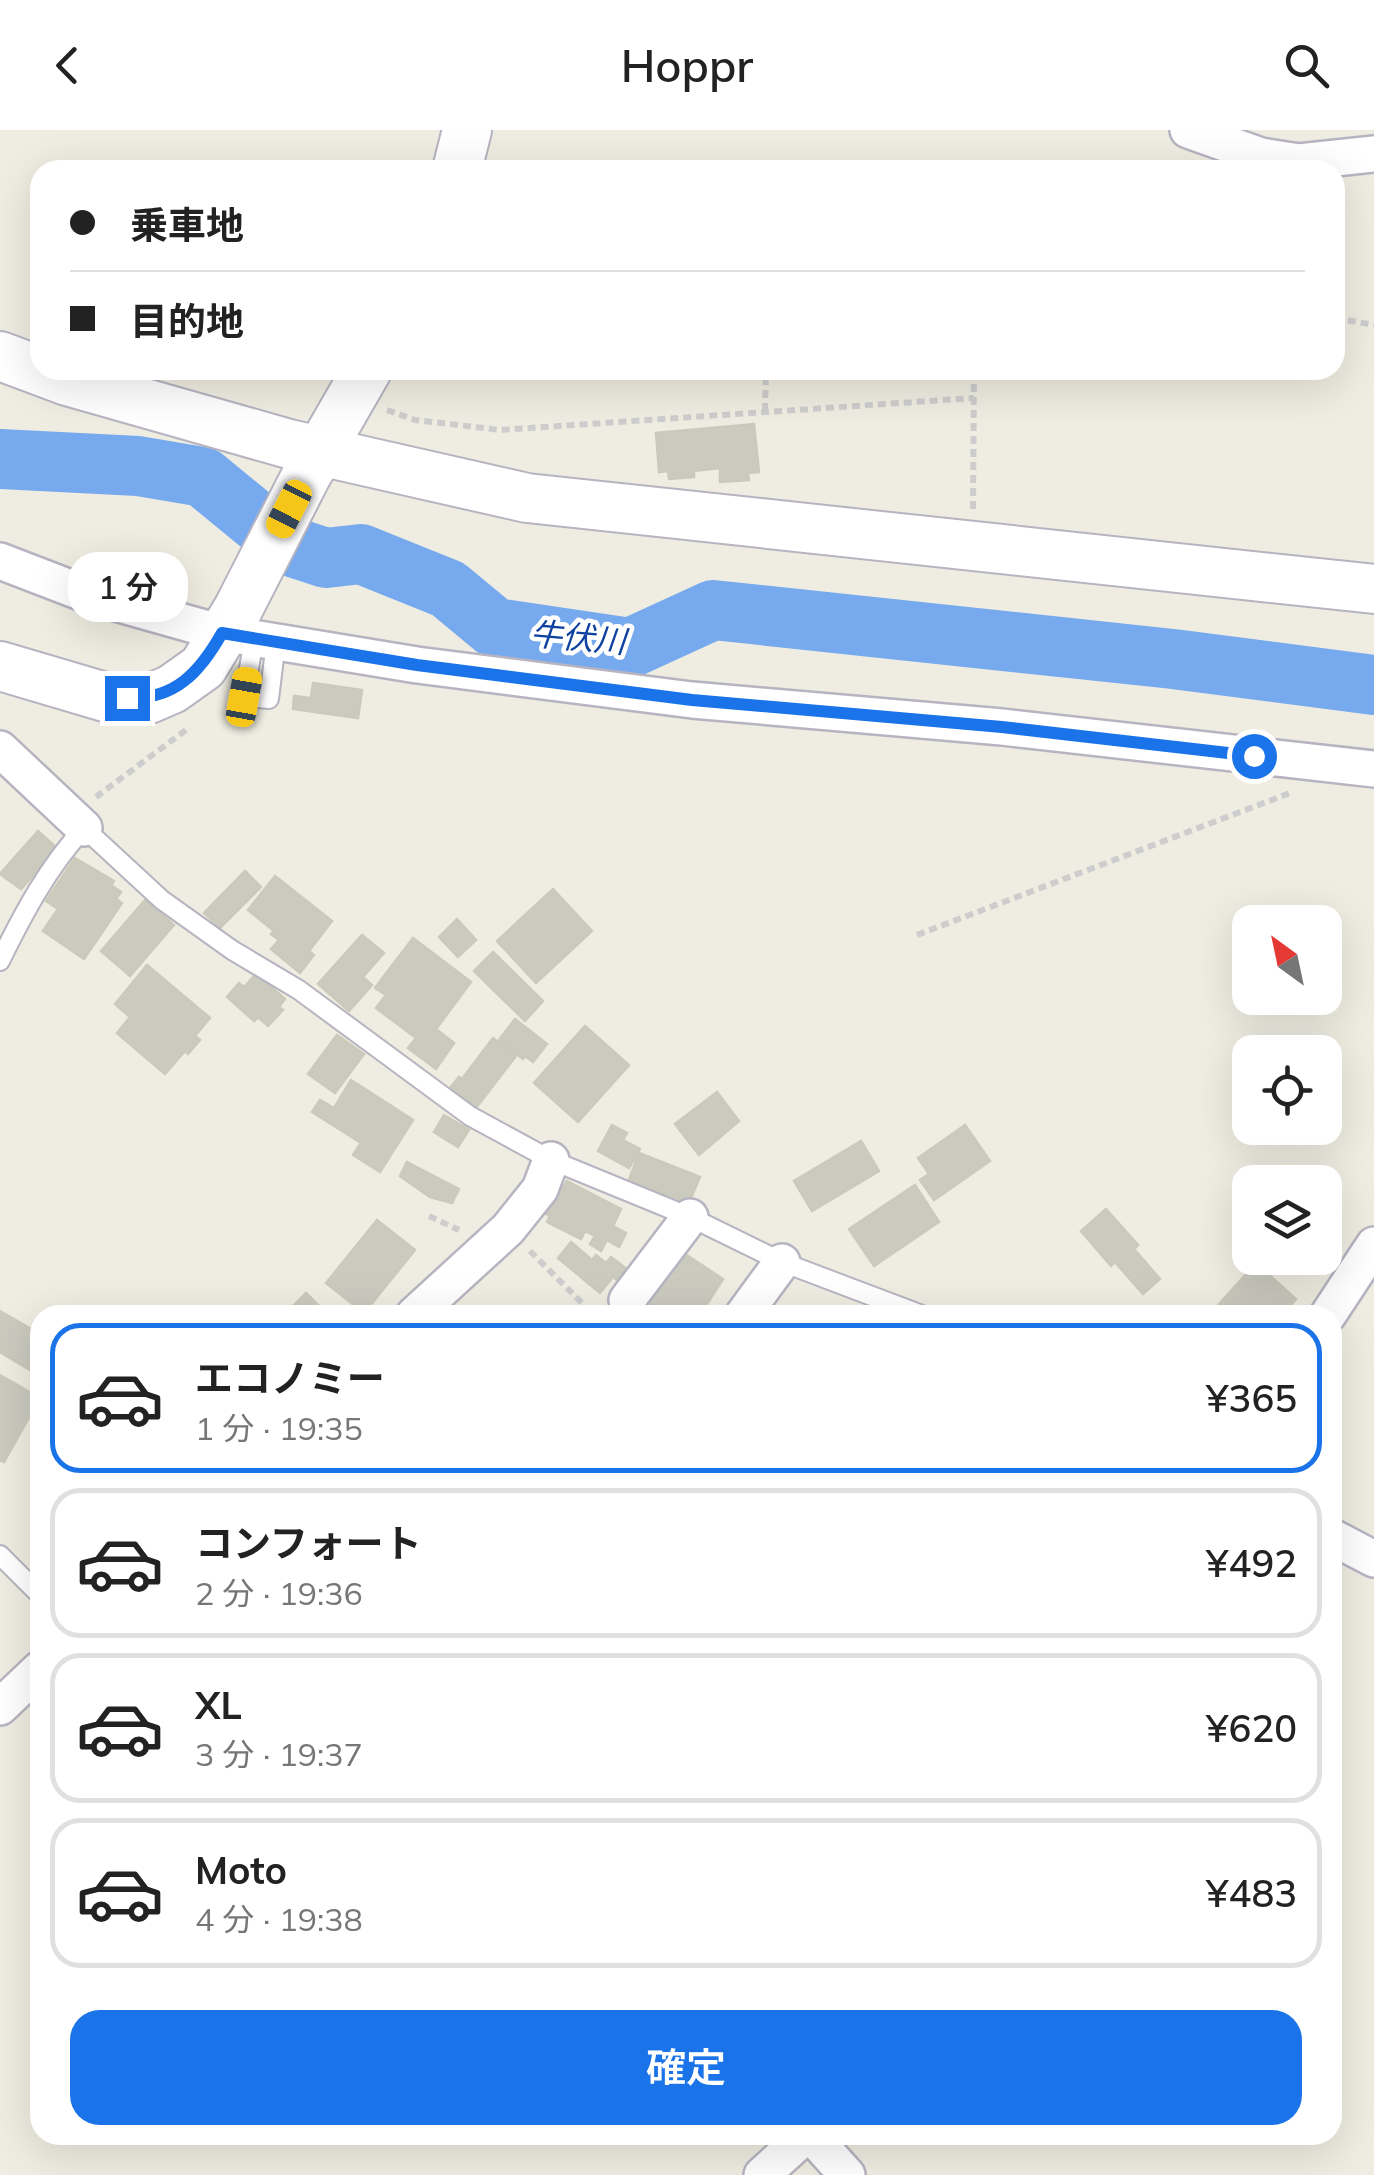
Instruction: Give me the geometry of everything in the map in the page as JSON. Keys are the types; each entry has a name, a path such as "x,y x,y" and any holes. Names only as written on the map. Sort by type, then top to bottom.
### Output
{"street":[{"path":"459,160 467,130"},
{"path":"1188,130 1261,156 1286,160"},
{"path":"1318,160 1374,154"},
{"path":"0,356 30,368"},
{"path":"62,380 289,444 315,464 526,498 1374,589"},
{"path":"0,666 105,697 149,699 172,689 203,667 248,631 315,464 360,384"},
{"path":"0,562 91,596 417,665 692,700 1002,727 1374,769"},
{"path":"0,748 84,828"},
{"path":"425,1305 508,1229 540,1189 550,1160"},
{"path":"627,1300 690,1217"},
{"path":"1335,1305 1374,1245"},
{"path":"750,1305 782,1262"},
{"path":"1342,1542 1374,1558"},
{"path":"0,1707 30,1679"},
{"path":"762,2175 797,2145"},
{"path":"818,2145 847,2175"}],"lane":[{"path":"0,961 27,906 67,846 84,828 162,900 232,950 299,990 470,1116 550,1160 690,1217 782,1262 896,1305"},
{"path":"0,1555 30,1585"}],"path":[{"path":"1345,320 1374,325"},
{"path":"764,411 766,380"},
{"path":"972,544 974,380"},
{"path":"360,384 415,420 500,430 974,398"},
{"path":"917,935 1309,786 1326,764"},
{"path":"508,1229 584,1304"}],"building":[{"path":"754,424 759,472 748,473 749,480 720,482 720,468 694,471 694,477 669,479 668,471 659,472 656,433"},
{"path":"313,683 362,690 358,718 293,709 294,696 311,698"},
{"path":"38,831 57,848 21,889 0,874"},
{"path":"75,858 114,881 111,885 121,892 116,899 122,903 84,959 43,931 58,909 46,901"},
{"path":"245,871 261,887 220,928 204,913"},
{"path":"275,876 332,921 309,951 314,955 300,973 271,949 279,940 271,934 274,931 248,910"},
{"path":"553,889 592,931 536,983 497,941"},
{"path":"145,900 174,925 130,976 101,951"},
{"path":"457,919 476,940 458,957 439,937"},
{"path":"362,935 384,953 363,977 372,985 349,1011 318,984"},
{"path":"413,938 471,982 436,1029 454,1043 436,1069 408,1048 416,1038 376,1008 386,995 375,988"},
{"path":"493,952 543,1001 525,1021 474,971"},
{"path":"147,965 210,1018 195,1036 200,1040 165,1074 117,1033 130,1017 115,1004"},
{"path":"256,974 285,999 279,1007 283,1010 268,1026 258,1017 254,1021 227,997 239,983 244,987"},
{"path":"515,1019 547,1044 533,1062 499,1040"},
{"path":"585,1026 629,1065 578,1122 534,1083"},
{"path":"337,1035 364,1054 335,1093 308,1074"},
{"path":"493,1038 516,1056 476,1108 450,1088 459,1077 462,1079"},
{"path":"351,1080 413,1120 380,1172 353,1155 361,1143 312,1112 320,1100 334,1108"},
{"path":"717,1092 739,1121 699,1155 675,1124"},
{"path":"444,1115 469,1130 458,1147 434,1132"},
{"path":"612,1125 627,1133 623,1140 640,1149 629,1168 598,1151"},
{"path":"965,1125 990,1161 934,1200 920,1180 929,1174 918,1158"},
{"path":"861,1141 879,1171 812,1211 794,1181"},
{"path":"639,1153 700,1177 689,1203 629,1180"},
{"path":"407,1162 459,1189 452,1203 430,1197 400,1176"},
{"path":"567,1181 621,1209 613,1226 626,1233 619,1247 607,1240 601,1251 590,1244 595,1236 585,1231 581,1239 547,1222 550,1216 546,1214"},
{"path":"915,1185 939,1222 874,1266 849,1229"},
{"path":"1106,1209 1138,1245 1134,1249 1160,1279 1143,1294 1115,1262 1111,1266 1081,1231"},
{"path":"377,1220 415,1250 370,1305 354,1305 326,1283"},
{"path":"571,1242 592,1260 596,1255 606,1263 611,1257 632,1273 622,1284 613,1277 600,1293 558,1258"},
{"path":"673,1246 723,1279 706,1305 639,1305"},
{"path":"1245,1275 1269,1275 1296,1299 1291,1305 1218,1305"},
{"path":"306,1293 318,1305 294,1305"},
{"path":"0,1311 30,1328 30,1370 0,1352"},
{"path":"0,1375 30,1392 30,1416 4,1462 0,1460"}],"waterway":[{"name":"牛伏川","path":"0,459 138,466 203,477 286,545 326,558 361,554 448,589 495,628 630,648 713,610 1173,659 1374,685"}],"route":[{"path":"127,698 149,699 172,689 203,667 222,633 417,665 692,700 1002,727 1254,756"}]}
